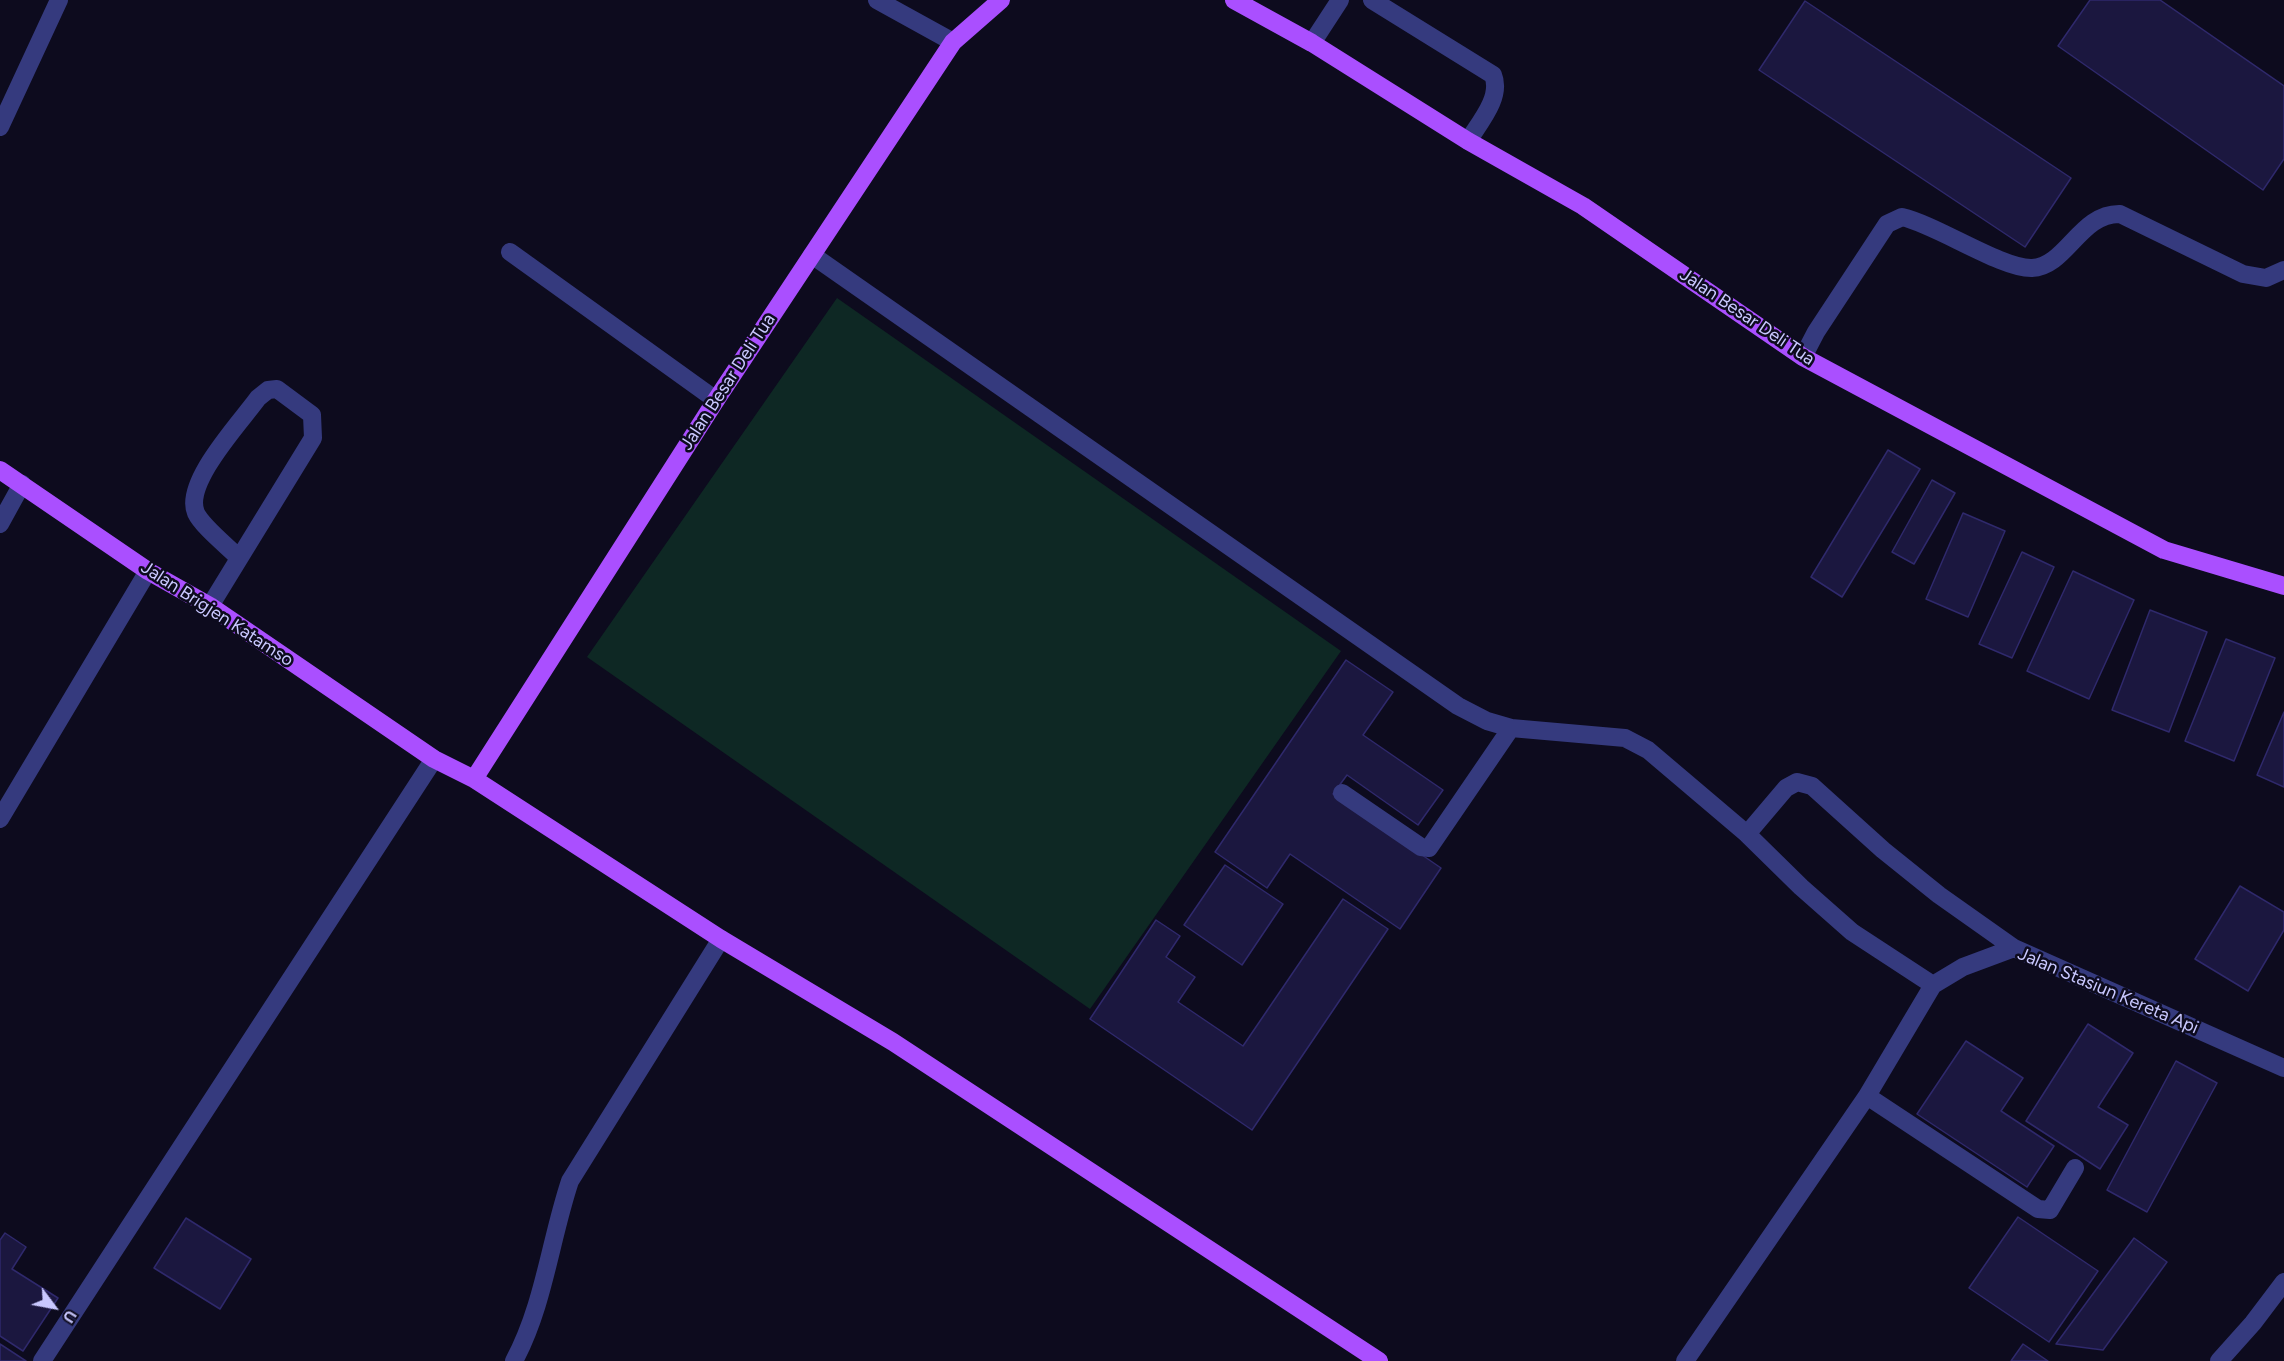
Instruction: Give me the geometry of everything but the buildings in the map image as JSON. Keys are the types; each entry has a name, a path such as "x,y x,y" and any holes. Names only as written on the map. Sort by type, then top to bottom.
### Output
{"main road":[{"name":"Jalan Besar Deli Tua","path":"474,779 716,400 953,42 1001,0"},
{"name":"Jalan Besar Deli Tua","path":"1234,0 1312,43 1468,141 1583,206 1803,357 2164,550 2284,586"},
{"name":"Jalan Brigjen Katamso","path":"0,470 148,571 210,606 434,759 474,779 722,939 893,1042 1379,1361"}],"street":[{"path":"0,127 59,0"},
{"path":"877,0 953,42"},
{"path":"1312,43 1340,0"},
{"path":"1372,0 1493,75 1497,85 1495,95 1468,141"},
{"path":"1803,357 1887,224 1902,217 2008,262 2030,268 2050,261 2098,217 2120,214 2243,274 2266,278 2284,270"},
{"path":"510,252 716,400"},
{"path":"812,255 1458,706 1487,721 1511,728 1625,738 1648,750 1747,834 1801,887 1852,932 1933,985 1867,1096 1685,1361"},
{"path":"210,606 238,556 313,438 312,415 277,389 268,390 258,398 198,480 194,499 197,515 238,556"},
{"path":"0,524 22,484"},
{"path":"0,819 148,571"},
{"path":"1342,793 1422,847 1429,848 1511,728"},
{"path":"42,1361 434,759"},
{"path":"1747,834 1786,788 1797,782 1812,786 1891,856 2014,948"},
{"path":"514,1361 530,1332 558,1217 570,1181 722,939"},
{"name":"Jalan Stasiun Kereta Api","path":"1933,985 1963,967 2014,948 2284,1068"},
{"path":"1867,1096 2038,1209 2050,1210 2075,1168"},
{"path":"2219,1361 2253,1323 2284,1282"}],"green space":[{"path":"837,298 1341,651 1090,1009 587,657"}]}
